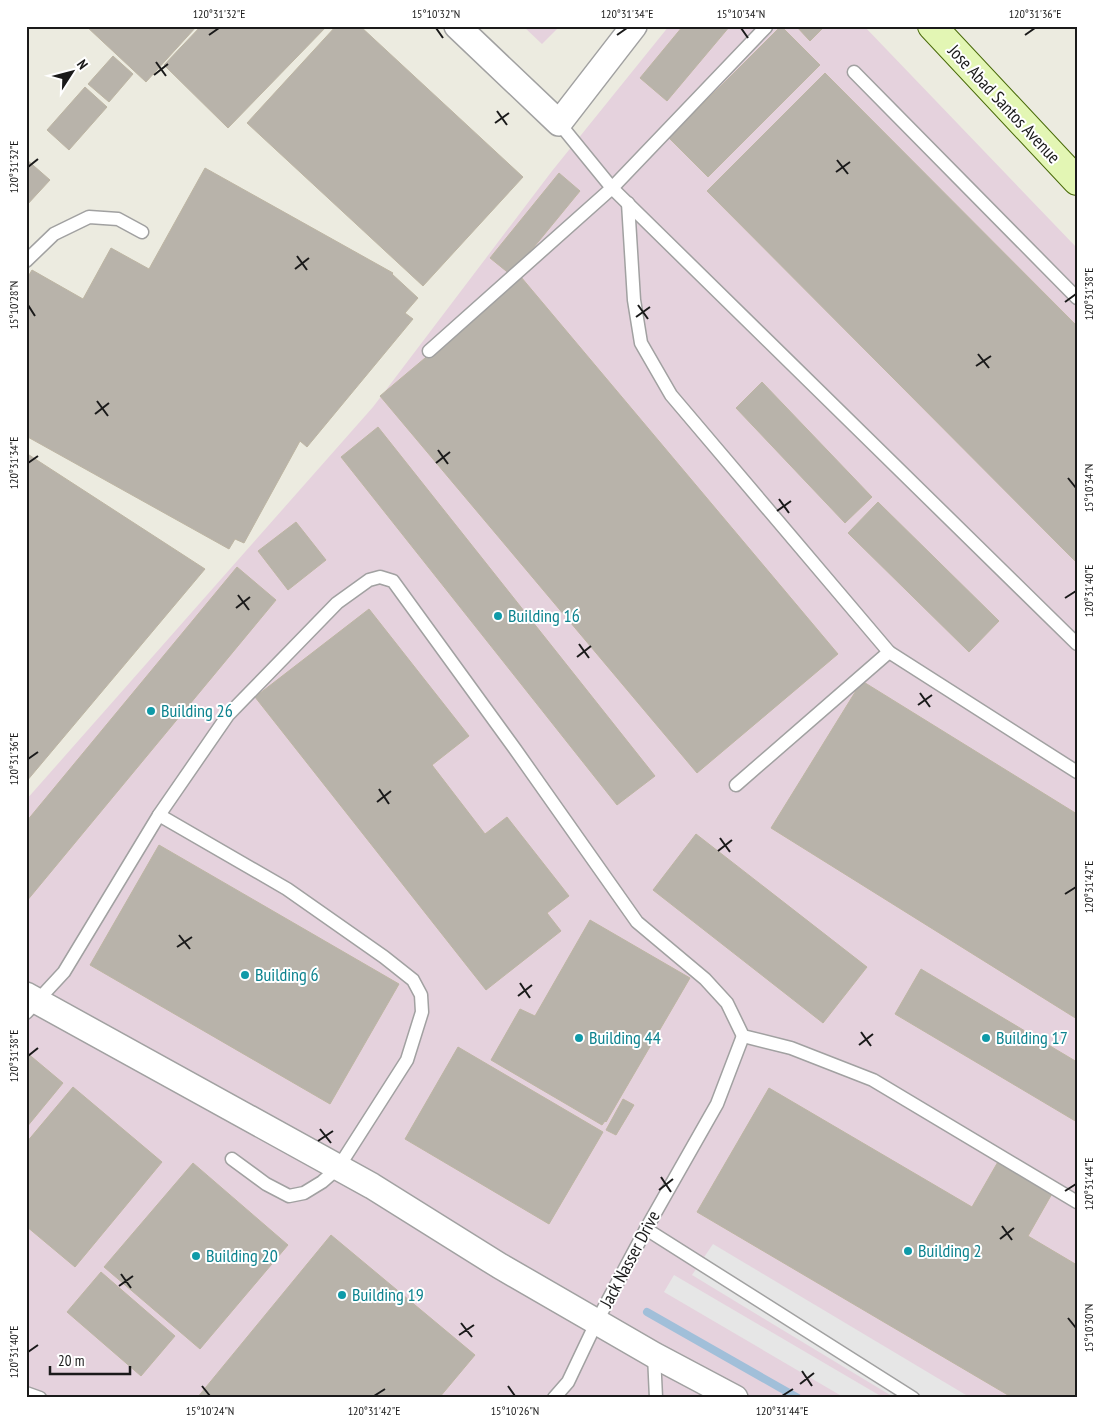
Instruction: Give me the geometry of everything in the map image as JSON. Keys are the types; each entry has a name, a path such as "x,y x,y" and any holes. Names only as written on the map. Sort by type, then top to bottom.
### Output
{"main road":[{"name":"Jose Abad Santos Avenue","path":"932,26 1077,181"}],"street":[{"path":"457,26 559,122 634,26"},
{"path":"30,1003 372,1186 500,1266 735,1398"}],"lane":[{"path":"429,351 612,188 766,27"},
{"path":"854,72 1077,298"},
{"path":"559,122 612,188 1077,644"},
{"path":"628,203 634,300 641,343 678,403 889,652 1077,772"},
{"path":"26,261 54,234 89,217 118,219 142,232"},
{"path":"30,1003 64,972 159,815 228,715 338,603 370,580 380,577 392,581 515,749 637,922 705,979 727,1003 743,1036 791,1048 873,1080 1077,1202"},
{"path":"736,785 889,652"},
{"path":"159,815 287,889 413,980 421,995 422,1012 406,1060 338,1168 322,1182 304,1193 289,1196 266,1184 232,1159"},
{"name":"Jack Nasser Drive","path":"554,1398 568,1382 597,1321 646,1229 717,1104 743,1036"},
{"path":"646,1229 913,1398"},
{"path":"654,1354 656,1398"},
{"path":"26,1393 40,1398"}],"shaded area":[{"path":"523,26 560,26 542,44"},
{"path":"669,26 864,26 1077,248 1077,1398 26,1398 26,800 373,407 552,171"},
{"path":"713,1244 971,1398 895,1398 692,1275"},
{"path":"674,1275 884,1398 845,1398 664,1292"}],"building":[{"path":"86,26 195,26 196,27 146,82"},
{"path":"201,26 327,26 228,128 164,65"},
{"path":"336,26 360,26 523,177 423,286 247,123"},
{"path":"683,26 730,26 667,101 640,78"},
{"path":"781,26 820,65 708,177 669,138"},
{"path":"796,26 825,26 810,41"},
{"path":"113,56 133,74 109,102 88,84"},
{"path":"825,73 1077,326 1077,563 707,191"},
{"path":"85,87 107,107 69,150 47,130"},
{"path":"26,159 50,180 26,206"},
{"path":"205,168 393,273 418,298 405,313 413,319 307,447 300,441 244,543 235,539 229,549 26,436 26,280 32,270 83,299 111,248 149,269"},
{"path":"559,173 580,191 511,275 490,258"},
{"path":"521,277 838,654 697,773 380,396"},
{"path":"762,382 872,497 845,523 736,408"},
{"name":"Building 16","path":"378,427 655,776 617,805 341,457"},
{"path":"26,453 205,569 26,782"},
{"path":"878,502 999,621 969,652 848,533"},
{"path":"296,522 326,560 288,590 258,551"},
{"name":"Building 26","path":"237,567 276,600 26,902 26,822"},
{"path":"369,609 469,736 432,765 485,834 507,817 569,896 547,913 561,931 486,990 255,697"},
{"path":"862,681 1077,814 1077,1019 771,828"},
{"path":"696,834 867,967 823,1023 653,890"},
{"name":"Building 6","path":"159,845 399,984 330,1104 90,965"},
{"name":"Building 44","path":"590,920 690,978 606,1122 602,1125 491,1060 520,1009 535,1016"},
{"name":"Building 17","path":"921,969 1077,1062 1077,1122 895,1014"},
{"path":"458,1047 603,1132 549,1224 405,1139"},
{"path":"26,1052 63,1083 26,1128"},
{"path":"73,1087 162,1162 75,1267 26,1226 26,1143"},
{"name":"Building 2","path":"769,1088 972,1207 999,1160 1053,1192 1028,1236 1077,1265 1077,1398 1013,1398 697,1212"},
{"path":"623,1099 634,1105 616,1135 606,1130"},
{"name":"Building 20","path":"193,1163 288,1245 200,1349 104,1267"},
{"name":"Building 19","path":"331,1235 475,1355 439,1398 197,1398"},
{"path":"101,1272 175,1336 141,1376 67,1312"}],"waterway":[{"path":"647,1312 798,1398"}],"place":[{"name":"Building 16","path":"498,616"},
{"name":"Building 26","path":"151,711"},
{"name":"Building 6","path":"245,975"},
{"name":"Building 44","path":"579,1038"},
{"name":"Building 17","path":"986,1038"},
{"name":"Building 2","path":"908,1251"},
{"name":"Building 20","path":"196,1256"},
{"name":"Building 19","path":"342,1295"}]}
